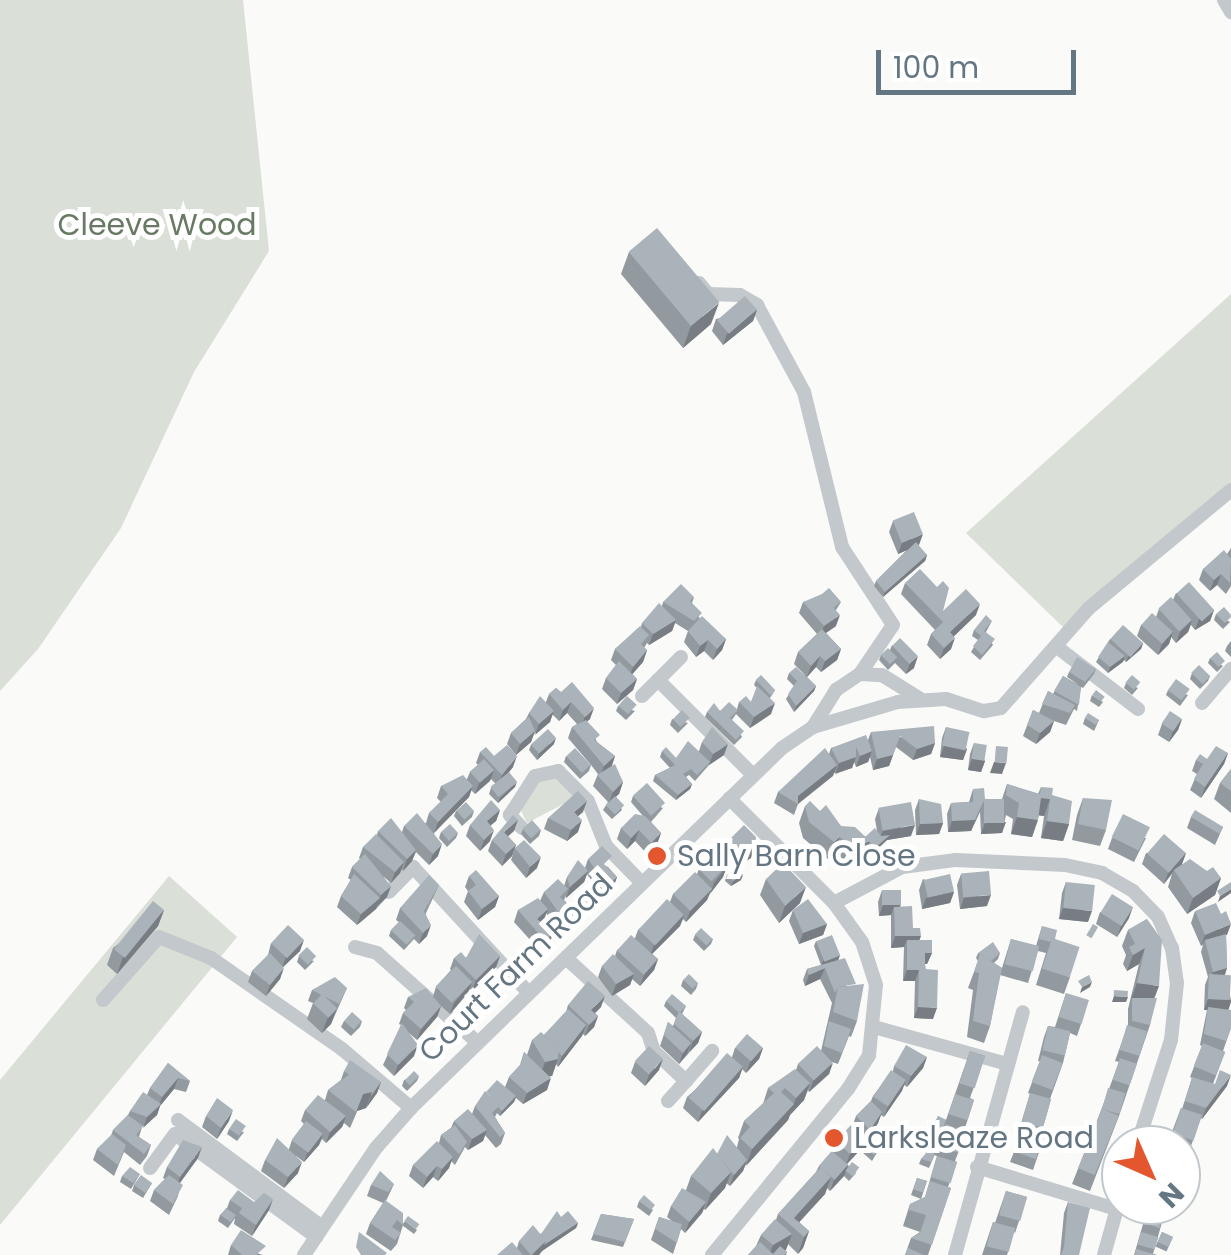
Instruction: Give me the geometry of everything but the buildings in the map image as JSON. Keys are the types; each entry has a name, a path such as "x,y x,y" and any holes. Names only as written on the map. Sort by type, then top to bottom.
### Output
{"street":[{"path":"1224,0 1231,12"},
{"path":"686,267 708,294 740,295 756,305 804,392 842,547 893,626 860,674 836,690 813,728"},
{"name":"Court Farm Road","path":"304,1255 411,1108 753,775 813,728 854,712 922,700 994,711 1057,647 1088,608 1231,490"},
{"path":"1057,647 1138,708"},
{"path":"642,696 680,658"},
{"path":"1202,703 1231,669"},
{"path":"860,674 882,675 922,700"},
{"path":"658,680 753,775"},
{"path":"510,815 536,776 558,770 588,801 606,846 642,883"},
{"path":"712,1255 848,1089 868,1056 874,1027 872,970 862,942 834,903 729,798"},
{"path":"495,810 510,815 522,828"},
{"path":"834,903 902,868 956,860 1066,865 1102,873 1132,891 1158,917 1172,948 1177,984 1171,1040 1143,1125"},
{"path":"389,892 414,867 529,993"},
{"path":"103,1000 159,936 211,958 261,998 342,1049 411,1108"},
{"path":"356,948 377,954 478,1043"},
{"path":"566,958 648,1033 654,1051 686,1080"},
{"path":"956,1255 977,1167 1023,1012"},
{"path":"874,1027 1007,1064"},
{"path":"668,1101 712,1052"},
{"path":"178,1120 319,1232"},
{"path":"150,1168 176,1134 319,1232"},
{"path":"977,1167 1101,1197"},
{"path":"1104,1255 1112,1225"}],"green space":[{"name":"Cleeve Wood","path":"0,0 243,0 269,251 194,372 121,528 38,649 0,691"},
{"path":"1231,294 1231,490 1069,633 966,533"},
{"path":"555,776 577,797 527,823 520,809 538,781"},
{"path":"169,876 237,937 0,1225 0,1080"}],"place":[{"name":"Sally Barn Close","path":"657,856"},
{"name":"Larksleaze Road","path":"834,1138"}]}
